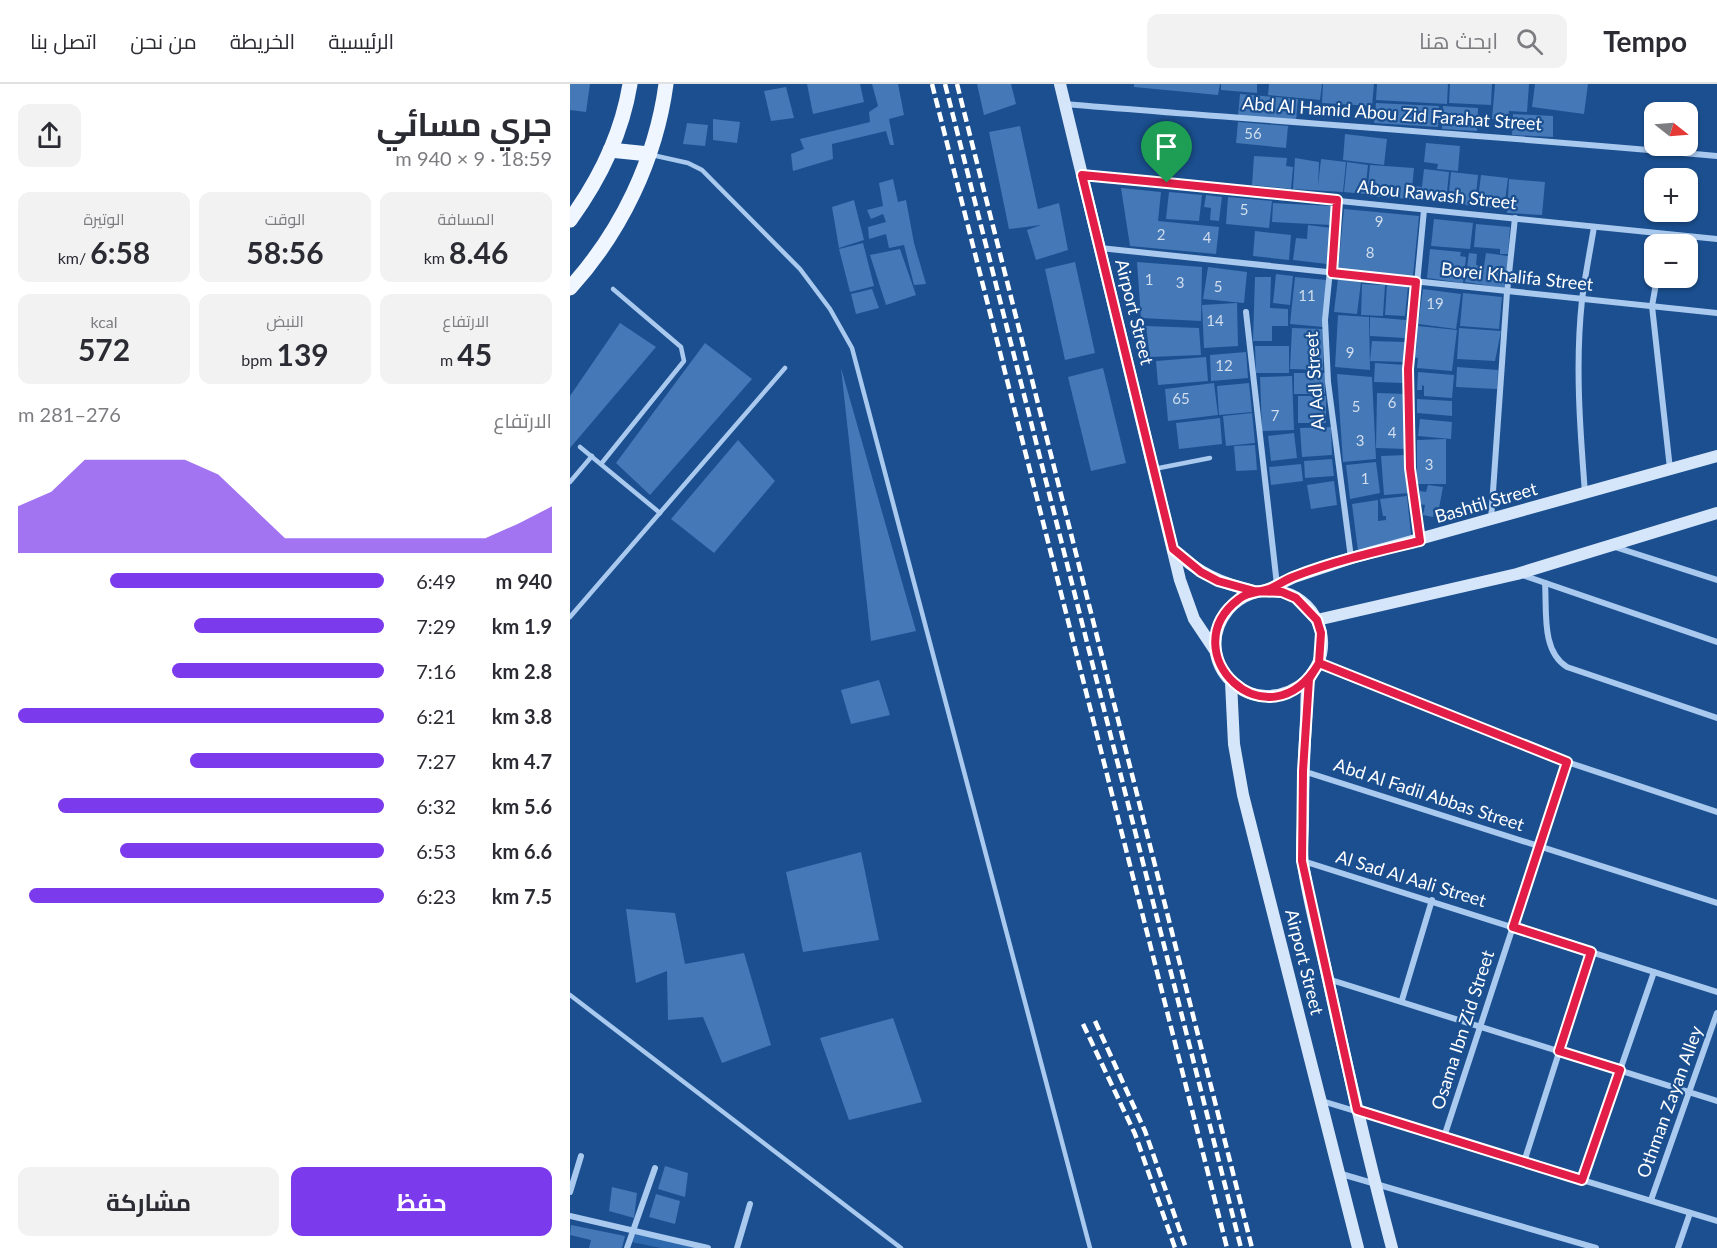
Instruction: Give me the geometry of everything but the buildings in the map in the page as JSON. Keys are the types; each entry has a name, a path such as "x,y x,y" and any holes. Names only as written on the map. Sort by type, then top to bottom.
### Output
{"main road":[{"path":"570,220 596,179 610,150 630,84"},
{"path":"570,288 609,236 638,183 649,154 666,84"},
{"path":"610,150 649,154"}],"street":[{"name":"Airport Street","path":"1060,84 1186,600 1194,619 1216,653"},
{"name":"Abd Al Hamid Abou Zid Farahat Street","path":"1064,104 1425,134 1542,139 1717,156"},
{"name":"Abou Rawash Street","path":"1082,175 1664,234"},
{"name":"Al Adl Street","path":"1337,200 1332,273 1325,320 1328,382 1351,558"},
{"path":"1420,541 1410,468 1408,369 1424,210"},
{"path":"1491,521 1507,292 1515,218"},
{"path":"1586,494 1579,423 1578,357 1582,299 1594,227"},
{"name":"Abou Rawash Street","path":"1698,237 1717,239"},
{"name":"Borei Khalifa Street","path":"1099,248 1717,314"},
{"path":"1655,288 1652,306 1671,470"},
{"path":"1246,312 1272,588"},
{"name":"Bashtil Street","path":"1272,588 1351,558 1420,541 1717,456"},
{"path":"1317,620 1517,574 1608,544 1717,513"},
{"path":"1608,544 1717,580"},
{"path":"1173,549 1201,572 1218,581 1254,591"},
{"path":"1517,574 1717,642"},
{"path":"1545,583 1549,643 1557,661 1567,667 1717,718"},
{"path":"1272,588 1296,598 1317,620 1321,633 1319,663 1309,679 1295,690 1279,696 1262,697 1245,692 1231,682 1221,668 1216,653 1216,638 1220,623 1239,599 1254,591 1272,588"},
{"path":"1319,663 1567,762 1717,812"},
{"name":"Airport Street","path":"1309,679 1303,771 1302,861 1357,1110 1392,1248"},
{"name":"Airport Street","path":"1231,682 1234,744 1243,795 1358,1248"},
{"name":"Osama Ibn Zid Street","path":"1444,1137 1567,762"},
{"name":"Abd Al Fadil Abbas Street","path":"1303,771 1717,903"},
{"name":"Al Sad Al Aali Street","path":"1302,861 1717,992"},
{"path":"1402,1000 1431,900"},
{"path":"1524,1162 1591,952"},
{"path":"1582,1180 1654,972"},
{"path":"1328,979 1402,1000 1717,1101"},
{"name":"Othman Zayan Alley","path":"1651,1200 1717,1013"},
{"path":"1320,1100 1717,1221"},
{"path":"570,1192 581,1156"},
{"path":"627,1248 655,1168"},
{"path":"1338,1173 1582,1246 1596,1248"},
{"path":"737,1248 750,1204"},
{"path":"1678,1248 1690,1213"},
{"path":"570,1216 708,1248"}],"lane":[{"path":"649,154 688,163 702,170 800,269 830,309 852,348 1090,1248"},
{"path":"601,464 684,361 681,347 613,289"},
{"path":"570,617 785,368"},
{"path":"580,447 660,513"},
{"path":"570,482 592,456"},
{"path":"1154,469 1210,458"},
{"path":"570,994 901,1248"}],"shaded area":[{"path":"632,1232 695,1248 661,1248 631,1242"}],"railway":[{"path":"932,84 1227,1248"},
{"path":"945,84 1241,1248"},
{"path":"957,84 1252,1248"},
{"path":"1095,1021 1145,1131 1186,1248"},
{"path":"1083,1024 1135,1134 1175,1248"}],"route":[{"path":"1167,183 1082,175 1173,549 1186,562 1218,581 1254,591 1282,592 1296,598 1308,607 1317,620 1321,633 1322,648 1319,663 1309,679 1303,771 1302,861 1357,1110 1582,1180 1620,1070 1559,1051 1591,952 1513,927 1567,762 1319,663 1309,679 1295,690 1279,696 1262,697 1245,692 1231,682 1221,668 1216,653 1216,638 1220,623 1239,599 1254,591 1267,590 1294,577 1351,558 1420,541 1410,468 1408,369 1416,282 1332,273 1337,200 1167,183"}]}
